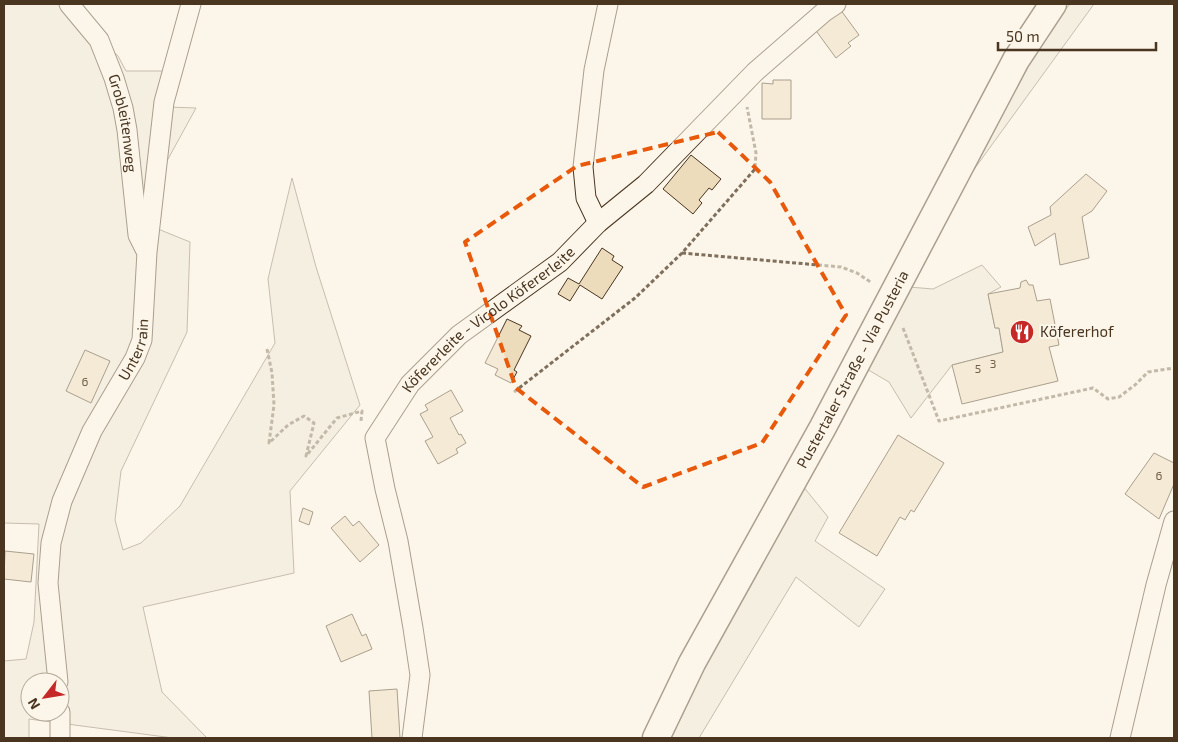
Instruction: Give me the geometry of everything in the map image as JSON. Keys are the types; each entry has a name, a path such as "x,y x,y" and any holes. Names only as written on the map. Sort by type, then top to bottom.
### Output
{"main road":[{"name":"Pustertaler Straße - Via Pusteria","path":"656,738 692,663 823,426 1016,60 1052,4"}],"street":[{"name":"Grobleitenweg","path":"69,4 99,40 114,78 128,130 138,236 147,252"},
{"name":"Unterrain","path":"57,672 48,584 50,543 62,501 92,430 135,358 142,340 147,252 164,102 190,4"},
{"path":"598,223 586,198 583,167 594,70 608,4"},
{"name":"Köfererleite - Vicolo Köfererleite","path":"375,438 410,384 459,335 560,262 598,223 646,184 755,72 824,12 836,4"},
{"path":"375,438 385,490 398,541 420,675 412,738"},
{"path":"1120,738 1156,585 1174,521"},
{"path":"60,722 60,738"}],"path":[{"path":"514,392 635,298 682,253 755,169 756,153 746,104 736,91"},
{"path":"682,253 842,267 857,273 891,297 940,421 1093,388 1108,399 1119,397 1148,372 1174,368"},
{"path":"268,349 274,405 269,442 288,425 304,416 314,423 306,456 337,418 362,411 361,430 375,438"}],"highlighted area":[{"path":"718,132 770,182 846,315 762,443 643,487 516,388 465,242 577,166"}],"shaded area":[{"path":"4,4 64,4 118,56 126,71 175,71 168,107 196,108 162,170 158,229 190,242 187,332 121,471 115,520 123,550 141,543 180,506 275,343 268,279 292,178 316,267 360,405 290,491 294,573 143,607 162,692 207,738 173,738 52,722 70,722 70,672 20,672 20,722 29,722 29,738 4,738 4,661 26,659 34,622 39,524 4,523"},
{"path":"1070,4 1094,4 962,186 1043,37"},
{"path":"982,265 1001,287 988,294 995,328 999,328 1003,352 952,365 911,418 889,382 865,368 909,287 933,289"},
{"path":"802,485 828,517 815,541 885,589 859,627 796,577 699,738 666,738"}],"building":[{"path":"840,9 859,35 848,43 851,46 836,58 814,28"},
{"path":"773,80 791,80 791,119 762,119 762,83 773,84"},
{"path":"691,155 721,179 712,190 709,188 699,200 702,203 693,214 663,189"},
{"path":"1086,174 1107,191 1092,211 1082,217 1089,258 1060,265 1055,233 1035,246 1028,227 1051,215 1050,207"},
{"path":"602,248 614,256 612,260 623,267 602,299 580,285 570,301 558,294 568,278 579,284"},
{"path":"1026,280 1029,285 1033,285 1037,301 1050,299 1059,345 1049,347 1058,381 962,404 952,365 1003,352 999,328 995,328 988,294 1020,288 1021,282"},
{"path":"507,319 522,326 519,330 531,336 514,370 517,372 511,383 495,375 498,369 485,363"},
{"path":"85,350 110,361 91,403 66,391"},
{"path":"451,390 463,411 450,418 459,435 461,434 466,443 456,449 458,453 438,464 425,441 433,437 420,414 428,410 425,405"},
{"path":"898,435 944,463 914,512 911,510 905,520 900,517 877,556 839,533"},
{"path":"1154,453 1174,463 1174,484 1159,519 1125,494"},
{"path":"303,508 313,512 309,525 299,521"},
{"path":"345,516 353,526 359,521 379,545 360,562 331,528"},
{"path":"5,551 34,554 31,582 4,579"},
{"path":"352,614 362,636 366,634 372,649 341,662 326,626"},
{"path":"397,689 400,738 372,738 369,691"}],"place":[{"name":"Köfererhof","path":"1022,332"}]}
